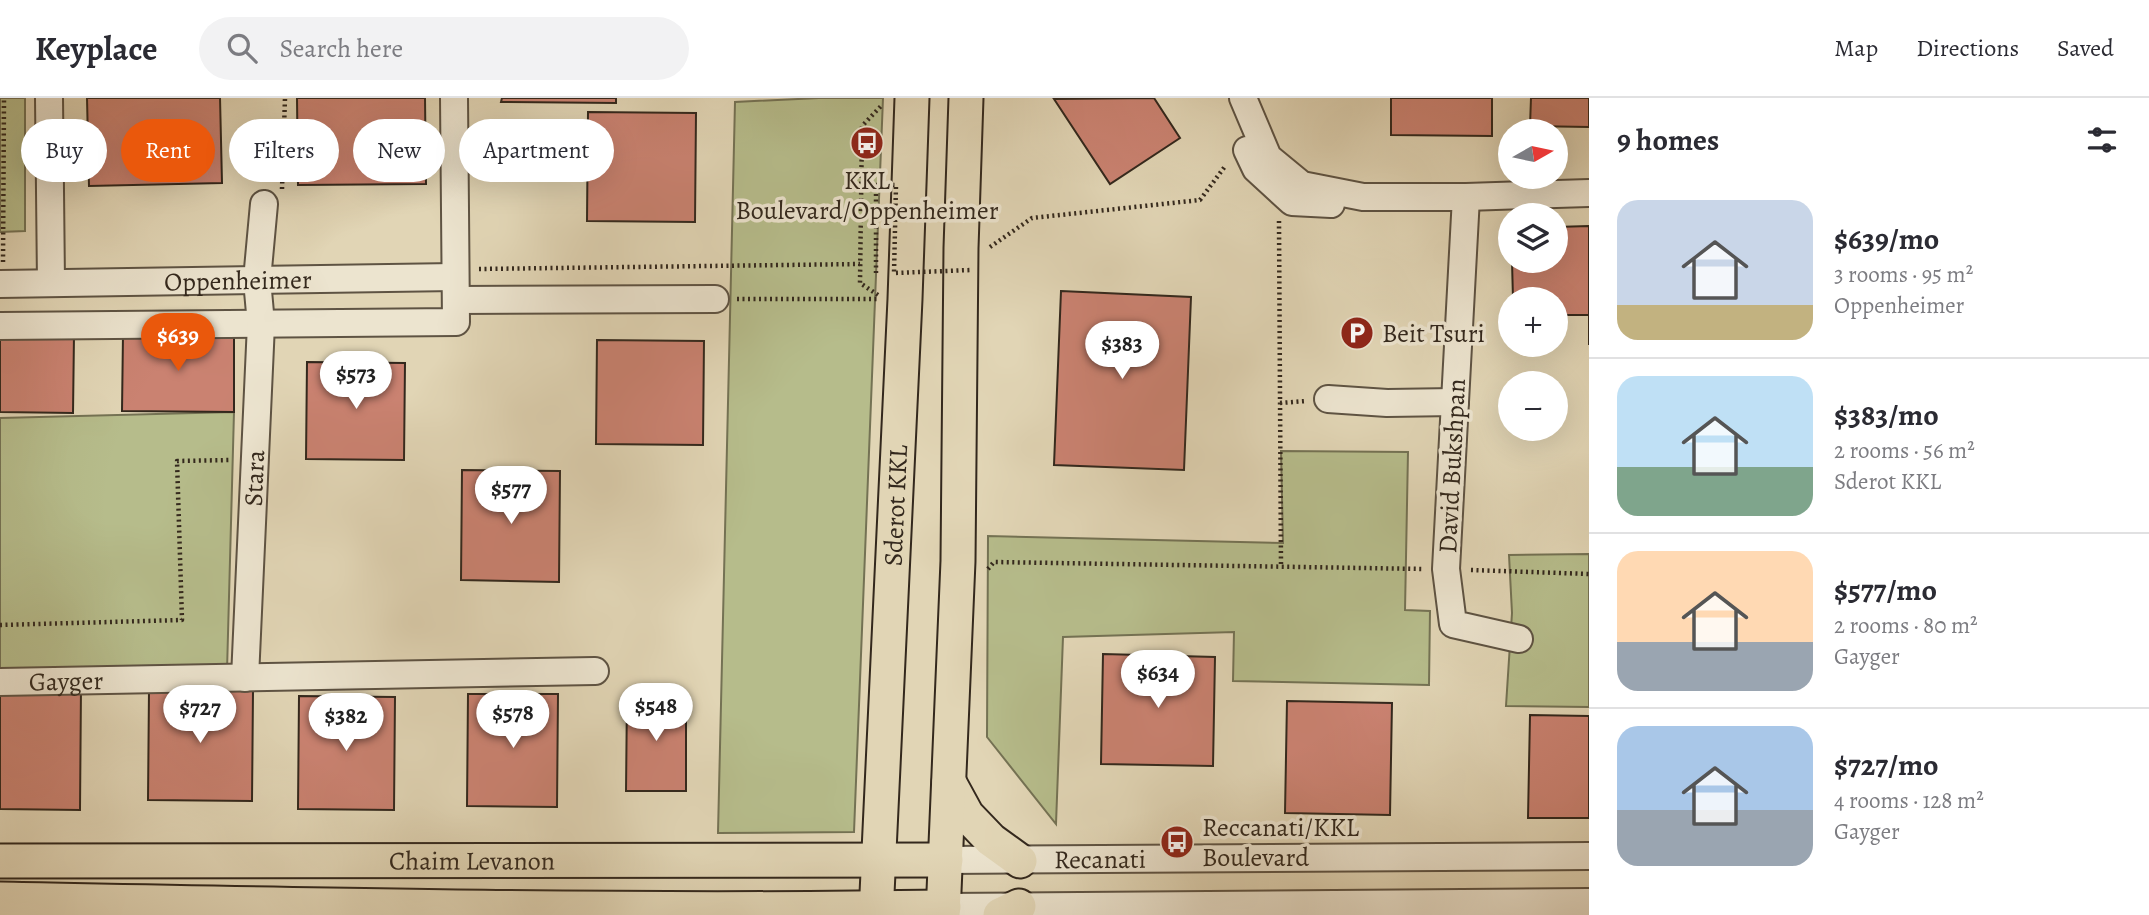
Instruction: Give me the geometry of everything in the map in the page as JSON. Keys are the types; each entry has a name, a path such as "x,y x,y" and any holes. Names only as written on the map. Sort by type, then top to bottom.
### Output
{"main road":[{"name":"Sderot KKL","path":"876,912 883,803 912,98"},
{"path":"944,911 958,561 961,247 966,98"},
{"path":"949,782 967,816 991,840 1020,861"},
{"path":"829,860 855,848 870,831 883,803"},
{"name":"Chaim Levanon","path":"0,861 946,860"},
{"name":"Chaim Levanon","path":"0,899 811,912 944,911"}],"street":[{"path":"49,98 51,283"},
{"path":"454,98 455,282"},
{"path":"1237,98 1236,128 1256,169 1292,202 1337,204 1363,197"},
{"path":"1243,98 1268,157 1302,185 1363,197 1589,193"},
{"name":"Stara","path":"246,678 261,324 257,280 273,197"},
{"name":"David Bukshpan","path":"1466,197 1446,569 1453,624 1519,639"},
{"name":"Oppenheimer","path":"1,284 257,280 455,282 715,299"},
{"name":"Oppenheimer","path":"0,326 456,321 455,282"},
{"path":"1328,399 1387,403 1455,402"},
{"name":"Gayger","path":"0,681 596,671"},
{"name":"Recanati","path":"946,860 1589,856"},
{"name":"Recanati","path":"944,911 1463,909 1589,902"}],"path":[{"path":"1,284 4,98"},
{"path":"273,197 285,98"},
{"path":"715,299 885,299 860,283 862,126 889,98"},
{"path":"988,248 1032,218 1200,200 1243,142"},
{"path":"876,273 876,185 896,185 894,273 971,270"},
{"path":"1279,191 1281,567"},
{"path":"455,282 860,264"},
{"path":"0,625 182,620 177,461 255,460"},
{"path":"986,571 994,562 1589,573"}],"green space":[{"path":"0,98 25,98 25,119 21,119 21,182 25,182 25,231 0,232"},
{"path":"883,98 854,832 718,833 735,102"},
{"path":"234,412 227,671 0,675 0,418"},
{"path":"1281,451 1408,452 1405,610 1430,611 1429,685 1233,681 1234,632 1063,637 1056,824 987,737 988,536 1283,543"},
{"path":"1589,554 1589,707 1506,706 1512,613 1509,555"}],"building":[{"path":"87,98 220,98 222,183 89,186 89,182 107,182 107,119 87,119"},
{"path":"297,98 425,98 425,119 353,119 353,182 426,184 298,185 298,182 339,182 339,119 297,119"},
{"path":"502,98 616,98 616,103 501,102"},
{"path":"1154,98 1180,138 1110,184 1054,99"},
{"path":"1391,98 1492,98 1492,136 1391,135"},
{"path":"1531,98 1589,98 1589,127 1568,127 1568,119 1530,119"},
{"path":"588,112 696,113 695,222 587,221 587,182 614,182 614,119 588,119"},
{"path":"1589,226 1589,315 1568,315 1568,287 1513,287 1512,273 1568,273 1568,227"},
{"path":"1061,291 1191,297 1184,470 1054,465"},
{"path":"0,334 74,335 73,413 0,412"},
{"path":"123,334 234,335 234,412 122,411"},
{"path":"597,340 704,341 703,445 596,444"},
{"path":"307,362 405,363 404,460 306,459"},
{"path":"462,470 560,471 559,582 461,580"},
{"path":"1103,654 1215,657 1213,766 1101,764"},
{"path":"0,685 81,686 80,810 0,809"},
{"path":"149,690 253,691 252,801 148,800"},
{"path":"468,694 558,694 557,807 467,806"},
{"path":"627,695 686,696 686,791 626,791"},
{"path":"299,696 395,697 394,810 298,809"},
{"path":"1287,701 1392,703 1390,815 1285,813"},
{"path":"1530,715 1589,716 1589,818 1528,818"}],"place":[{"name":"KKL Boulevard/Oppenheimer","path":"867,143"},
{"name":"Beit Tsuri","path":"1357,333"},
{"name":"Reccanati/KKL Boulevard","path":"1177,842"}]}
